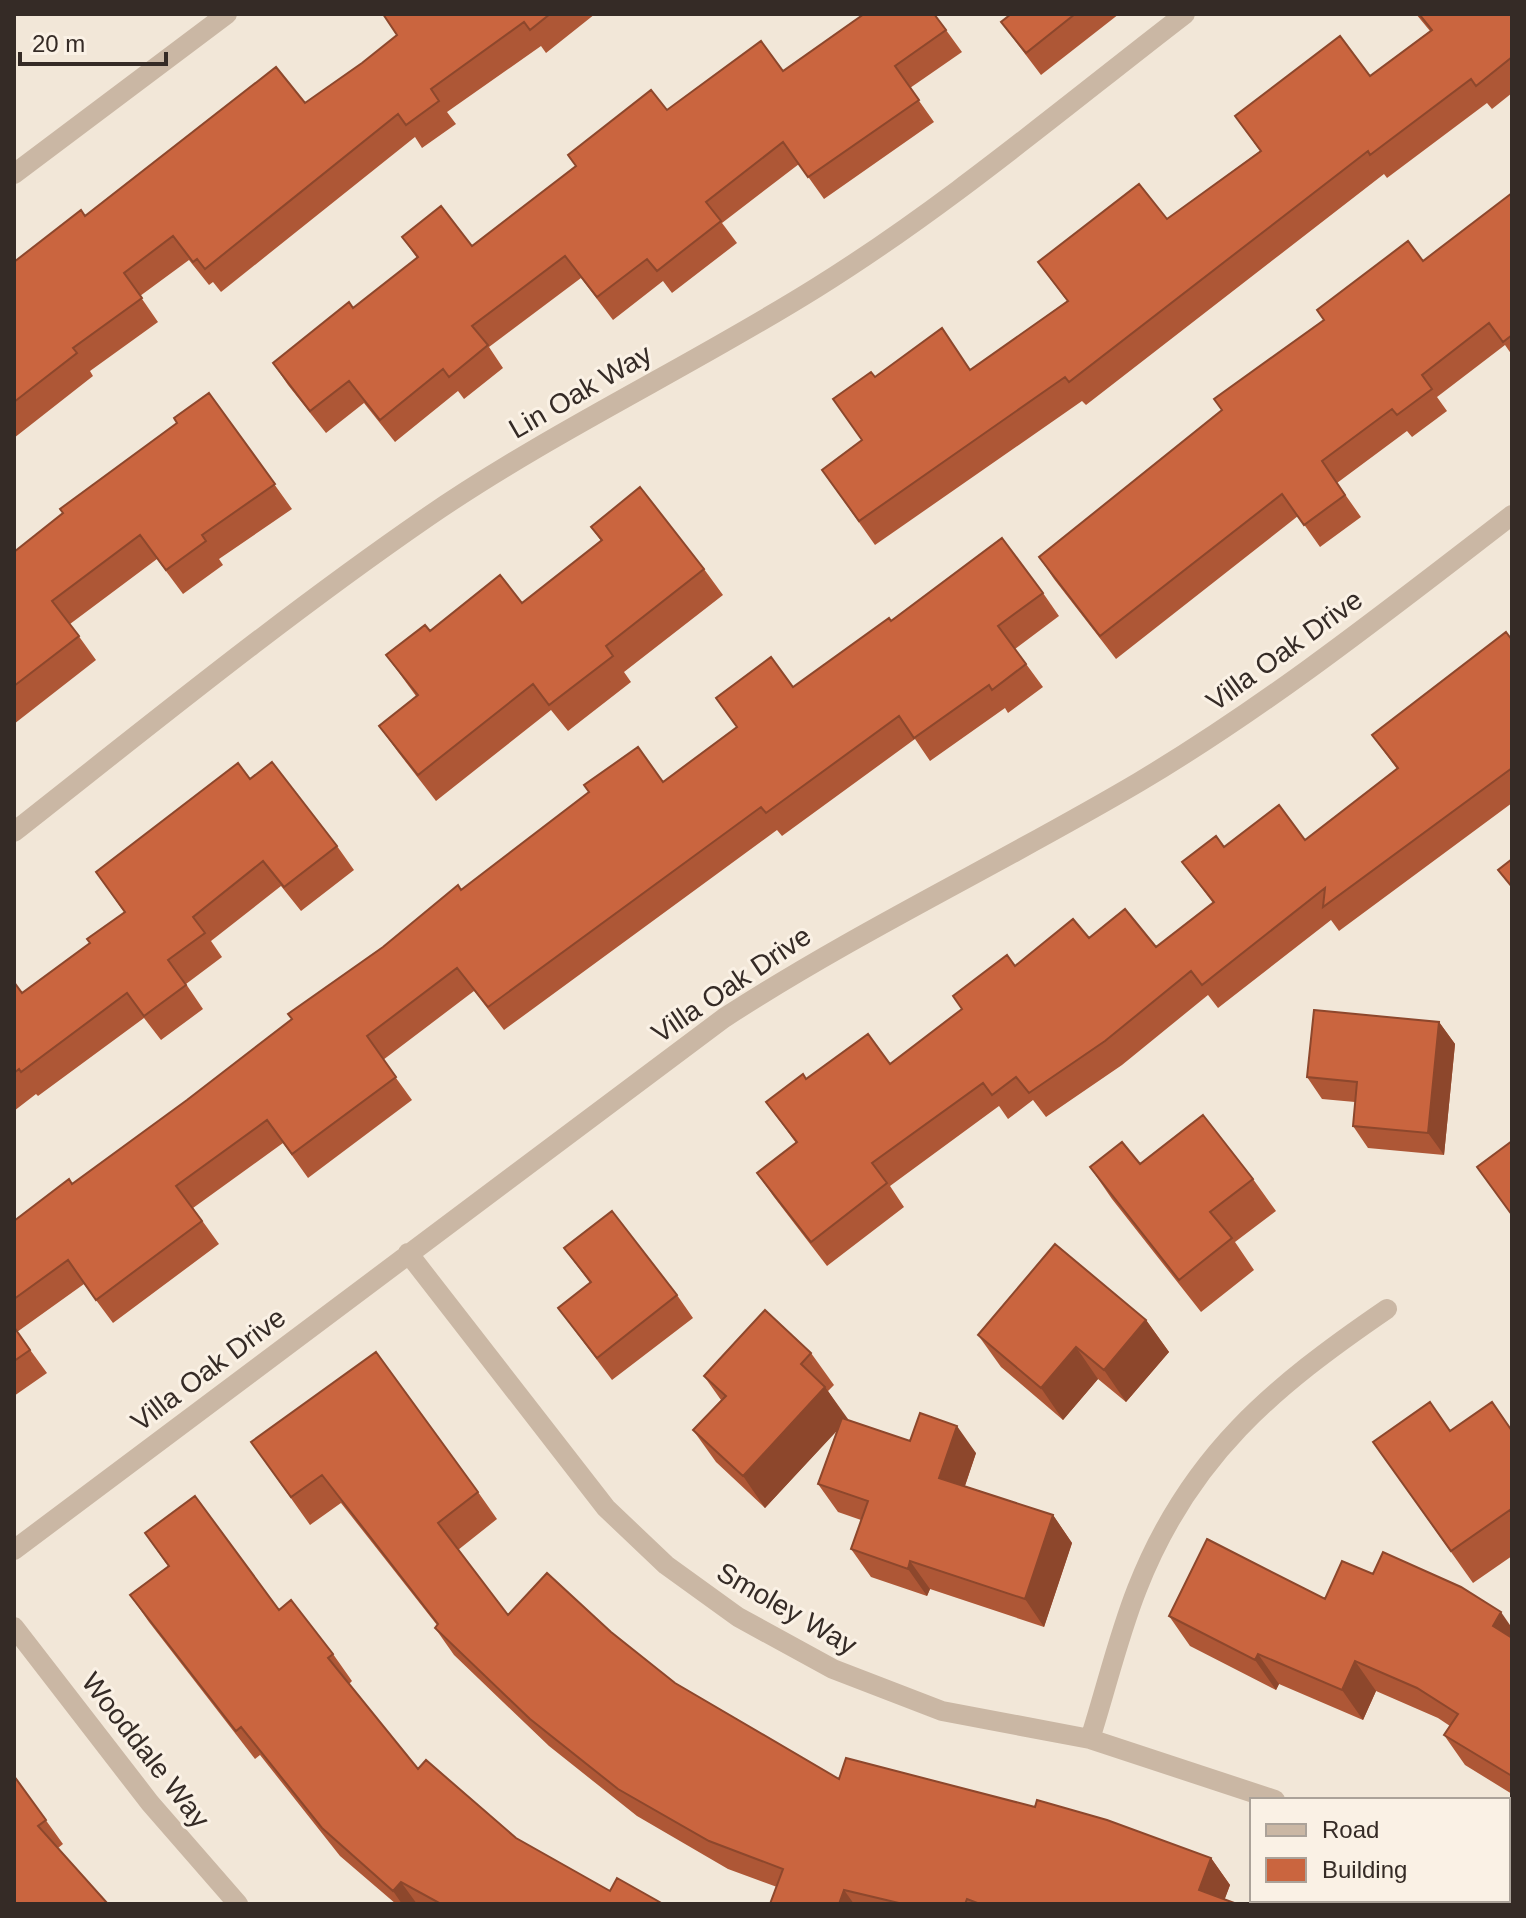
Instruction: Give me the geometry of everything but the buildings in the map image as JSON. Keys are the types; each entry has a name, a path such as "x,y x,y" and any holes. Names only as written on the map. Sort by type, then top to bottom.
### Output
{"street":[{"path":"14,174 227,14"},
{"name":"Lin Oak Way","path":"14,832 285,619 429,517 567,428 828,280 916,220 1185,14"},
{"name":"Villa Oak Drive","path":"14,1550 724,1018 831,950 1083,814 1196,747 1510,520"},
{"name":"Smoley Way","path":"408,1253 606,1508 666,1565 768,1636 869,1685 942,1711 1090,1739 1269,1798"},
{"path":"1090,1739 1136,1590 1170,1520 1193,1483 1219,1447 1289,1379 1387,1309"},
{"name":"Wooddale Way","path":"14,1627 167,1824 238,1904"}]}
